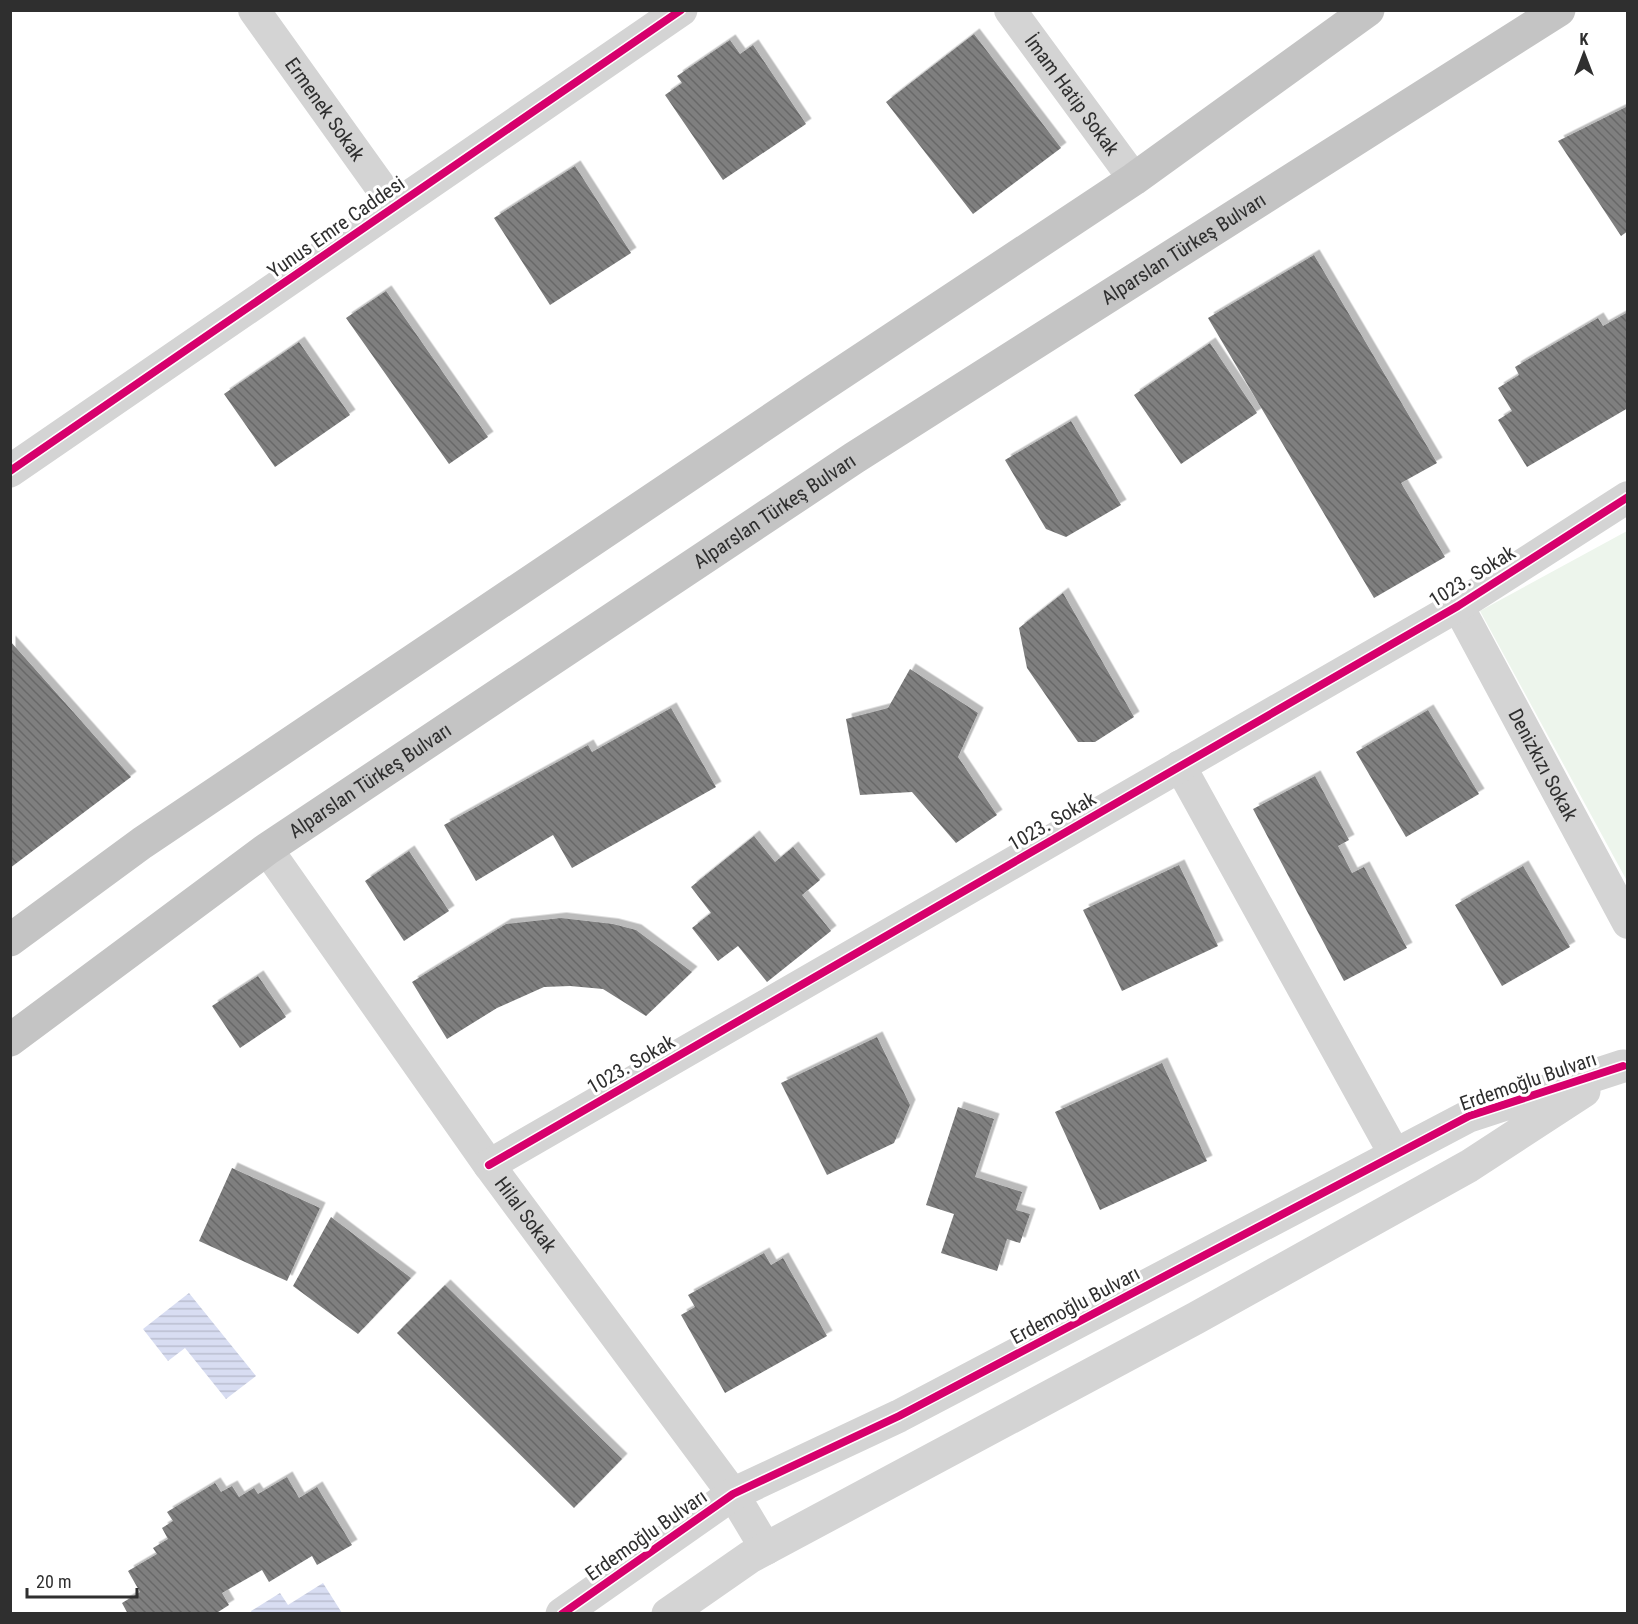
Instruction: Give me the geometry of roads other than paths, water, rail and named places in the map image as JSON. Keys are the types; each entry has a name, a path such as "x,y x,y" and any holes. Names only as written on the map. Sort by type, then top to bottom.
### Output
{"highway":[{"path":"10,940 142,843 814,391 1134,179 1368,10"},
{"name":"Alparslan Türkeş Bulvarı","path":"10,1040 267,849 854,458 1559,10"}],"street":[{"name":"Ermenek Sokak","path":"254,10 395,207"},
{"name":"Yunus Emre Caddesi","path":"10,471 681,10"},
{"name":"İmam Hatip Sokak","path":"1011,10 1134,179"},
{"name":"1023. Sokak","path":"489,1165 1458,606 1628,497"},
{"name":"Denizkızı Sokak","path":"1458,606 1628,923"},
{"path":"1180,766 1395,1155"},
{"name":"Hilal Sokak","path":"267,849 489,1165 733,1494 766,1550"},
{"name":"Erdemoğlu Bulvarı","path":"562,1614 733,1494 899,1416 1469,1116 1625,1064"},
{"name":"Erdemoğlu Bulvarı","path":"668,1614 750,1557 1196,1318 1459,1171 1625,1064"}],"water":[{"path":"189,1293 256,1376 226,1399 185,1348 168,1361 143,1329"},
{"path":"323,1583 342,1613 252,1614 251,1611 280,1593 288,1605"}]}
